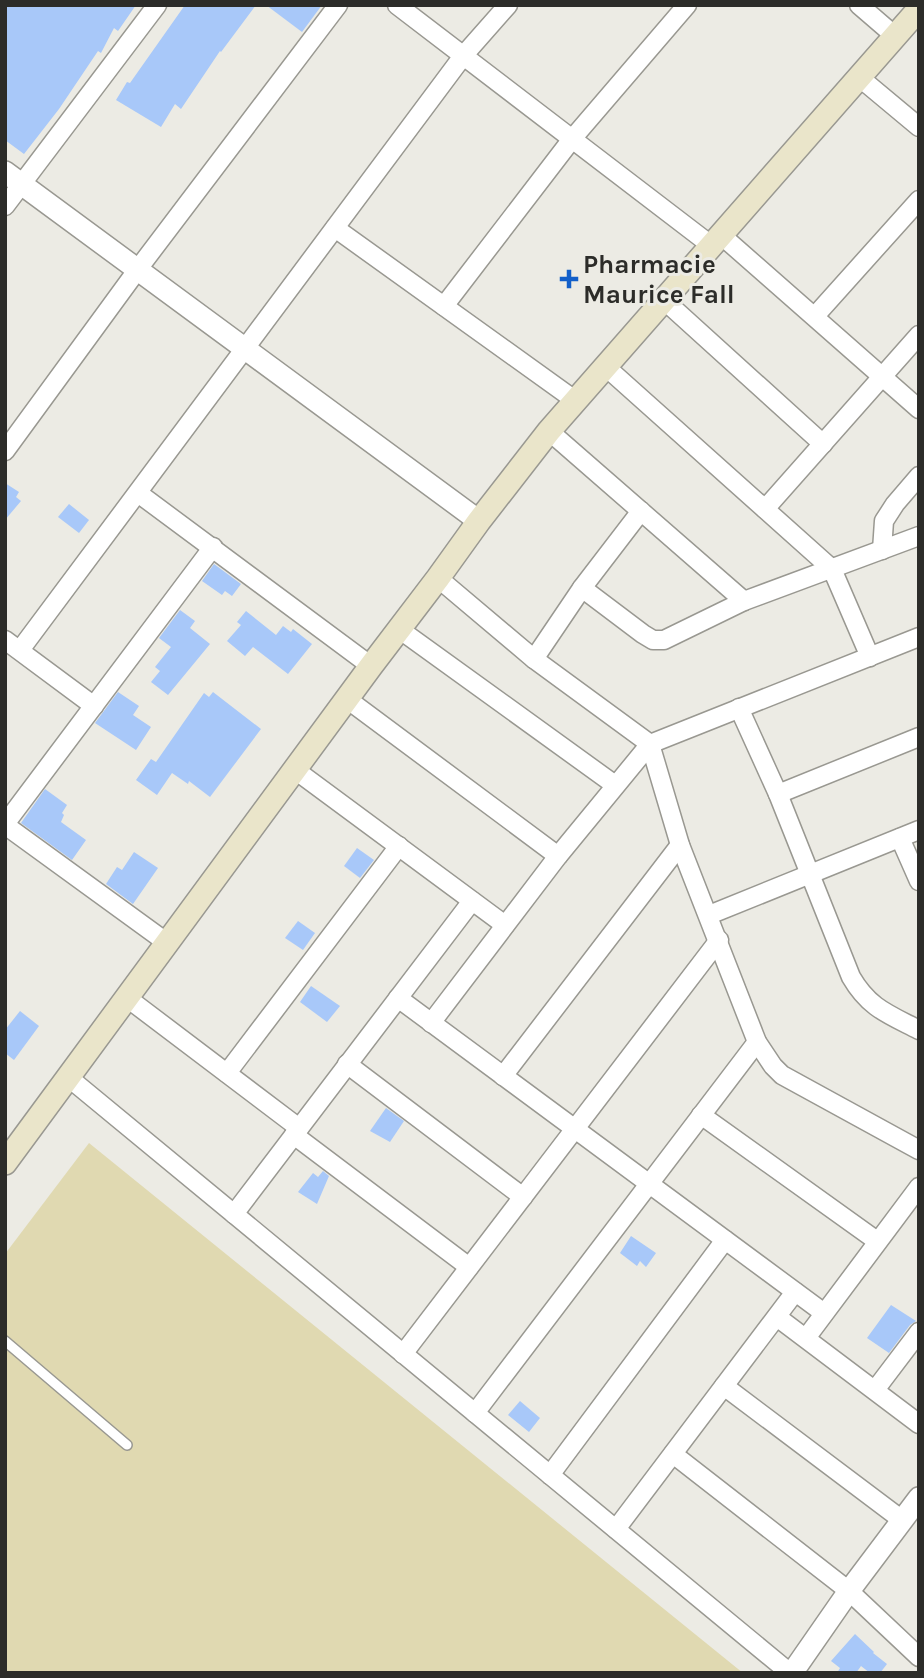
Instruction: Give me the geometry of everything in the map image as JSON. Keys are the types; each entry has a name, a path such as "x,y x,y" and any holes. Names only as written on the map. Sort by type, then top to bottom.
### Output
{"main road":[{"path":"9,1149 68,1077 371,666 549,431 919,9"}],"street":[{"path":"5,206 14,178 157,5"},
{"path":"5,451 138,269 338,5"},
{"path":"397,5 572,139 716,241 815,316 919,408"},
{"path":"94,706 13,645 138,493 463,56 508,5"},
{"path":"444,306 572,139 687,5"},
{"path":"859,5 895,36"},
{"path":"859,77 919,127"},
{"path":"14,178 479,521"},
{"path":"815,316 919,200"},
{"path":"335,228 576,401"},
{"path":"664,300 823,444"},
{"path":"765,509 919,335"},
{"path":"606,367 831,569 870,657"},
{"path":"549,431 744,601"},
{"path":"882,550 884,521 895,503 919,476"},
{"path":"138,493 371,666"},
{"path":"534,659 582,588 641,511"},
{"path":"582,588 653,640 664,640 744,601 919,536"},
{"path":"166,942 5,824 213,547"},
{"path":"438,578 534,659 650,744 680,845 757,1042 773,1066 782,1075 919,1150"},
{"path":"399,629 615,785"},
{"path":"431,1023 558,856 650,744 919,638"},
{"path":"347,699 558,856"},
{"path":"739,708 778,794 851,977 862,996 876,1007 919,1030"},
{"path":"778,794 919,737"},
{"path":"295,769 505,925"},
{"path":"709,915 919,830"},
{"path":"900,838 919,881"},
{"path":"503,1076 680,845"},
{"path":"227,1073 399,846"},
{"path":"234,1214 472,901"},
{"path":"403,1353 719,940"},
{"path":"126,998 227,1073 469,1268"},
{"path":"398,998 824,1313"},
{"path":"475,1413 757,1042"},
{"path":"347,1064 523,1197"},
{"path":"68,1077 791,1673 919,1498"},
{"path":"701,1115 877,1241"},
{"path":"806,1338 919,1186"},
{"path":"551,1475 725,1240"},
{"path":"616,1529 795,1292"},
{"path":"777,1317 919,1424"},
{"path":"875,1390 919,1332"},
{"path":"724,1386 902,1520"},
{"path":"673,1454 849,1591 919,1657"}],"lane":[{"path":"5,1341 127,1445"}],"shaded area":[{"path":"89,1143 743,1673 5,1673 5,1254"}],"building":[{"path":"5,5 136,5 118,31 114,28 101,53 98,51 59,109 24,154 5,140"},
{"path":"185,5 256,5 220,51 181,109 175,104 161,127 116,100"},
{"path":"266,5 322,5 302,32"},
{"path":"5,483 19,492 16,497 21,501 5,520"},
{"path":"69,504 89,520 79,533 58,517"},
{"path":"214,564 241,584 232,596 225,591 222,595 202,581"},
{"path":"180,610 195,621 190,628 210,644 168,695 151,682 160,671 155,667 171,647 159,638"},
{"path":"246,611 276,635 283,626 291,632 293,629 312,644 288,674 253,647 245,656 227,641 241,625 237,622"},
{"path":"118,692 139,706 133,715 151,727 136,750 95,723"},
{"path":"213,692 261,729 210,797 189,781 188,784 172,773 157,795 136,780 151,759 156,762 204,693 209,697"},
{"path":"45,789 67,805 61,822 86,840 72,860 21,823"},
{"path":"357,848 374,860 360,878 344,866"},
{"path":"134,852 158,868 133,904 106,884 117,867 122,870"},
{"path":"298,921 315,933 303,950 285,938"},
{"path":"311,986 340,1006 327,1022 300,1002"},
{"path":"20,1011 39,1026 14,1060 5,1053 5,1030"},
{"path":"386,1108 404,1121 390,1142 370,1131"},
{"path":"323,1171 329,1176 317,1204 298,1192 313,1173 318,1177"},
{"path":"631,1236 656,1253 646,1267 640,1261 637,1266 620,1253"},
{"path":"891,1305 916,1321 889,1353 867,1338"},
{"path":"520,1401 540,1418 529,1432 508,1415"},
{"path":"855,1634 887,1664 880,1673 870,1673 861,1666 856,1673 837,1673 840,1668 831,1661"}],"place":[{"name":"Pharmacie Maurice Fall","path":"569,279"}]}
